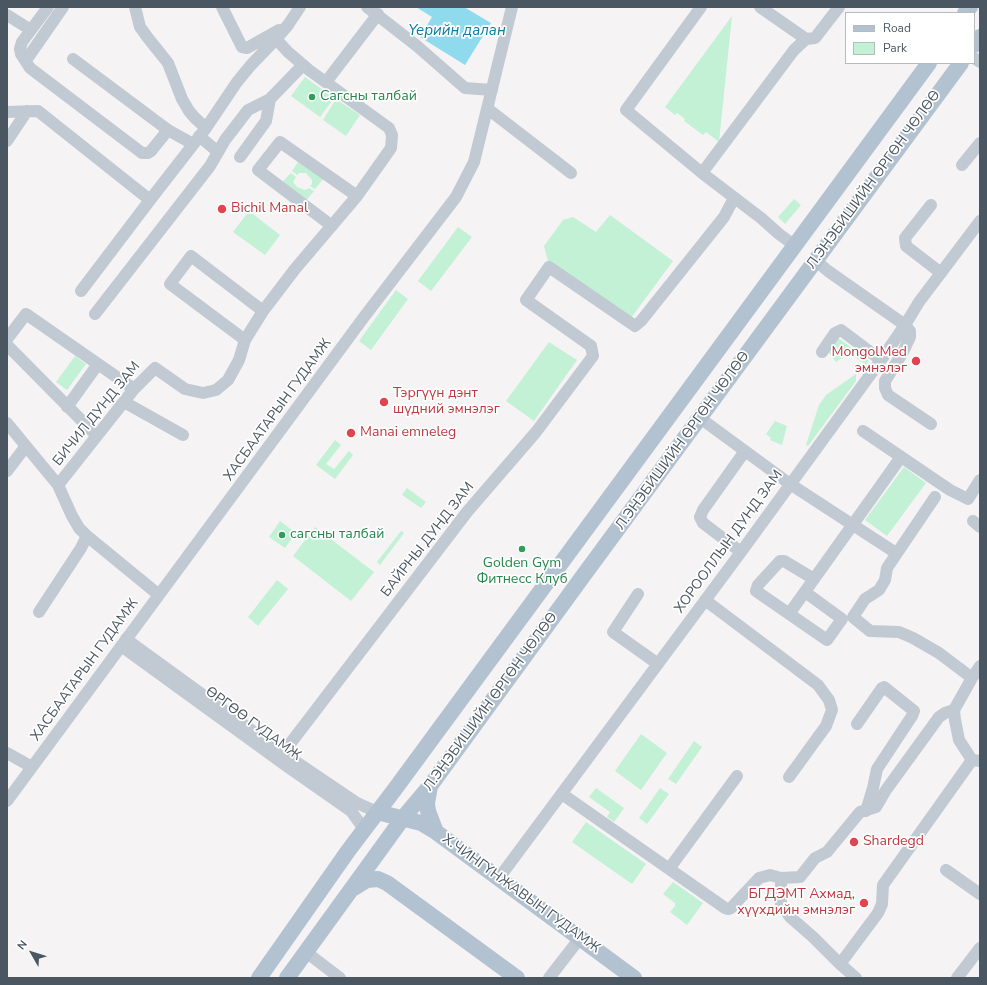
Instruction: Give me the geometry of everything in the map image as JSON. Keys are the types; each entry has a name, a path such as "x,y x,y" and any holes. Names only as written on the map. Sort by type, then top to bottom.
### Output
{"main road":[{"name":"Л.ЭНЭБИШИЙН ӨРГӨН ЧӨЛӨӨ","path":"377,812 928,64"},
{"name":"Л.ЭНЭБИШИЙН ӨРГӨН ЧӨЛӨӨ","path":"287,978 403,818 430,786 960,64"},
{"path":"901,100 922,115"},
{"path":"568,554 568,566 572,570 586,572"},
{"path":"430,786 427,803 428,811 436,832"},
{"path":"258,978 377,812"},
{"name":"Х.ЧИНГҮНЖАВЫН ГУДАМЖ","path":"377,812 421,823 436,832 634,978"},
{"path":"364,829 377,855 386,883"},
{"path":"352,889 368,880 378,879 386,883 517,978"}],"street":[{"path":"48,7 22,42 20,49 21,54 30,68 142,153 148,153 151,151 168,130"},
{"path":"29,56 63,7"},
{"path":"136,7 140,27 168,63 182,99 195,118 199,136"},
{"path":"222,7 242,47 247,48 288,25"},
{"path":"81,291 199,136 237,82 251,64 288,25 300,7"},
{"path":"367,7 378,14 417,46 465,88 492,90"},
{"name":"ХАСБААТАРЫН ГУДАМЖ","path":"7,801 364,317 456,197 474,162 488,110 512,7"},
{"path":"701,7 626,110 702,173 794,245"},
{"path":"760,7 806,40"},
{"path":"702,173 794,50 806,40 815,38 839,7"},
{"path":"326,82 378,14"},
{"path":"7,15 31,30"},
{"name":"БИЧИЛ ДУНД ЗАМ","path":"58,485 134,389 155,368 185,389 203,393 216,390 228,380 239,360 245,340 263,311 295,268 357,196 391,148 392,135 389,128 303,65 276,39"},
{"path":"73,59 168,130 199,136 218,152"},
{"path":"95,314 210,166 225,140 248,110 270,99 303,65"},
{"path":"240,157 266,121 270,99"},
{"path":"7,112 38,110 150,200"},
{"path":"488,110 572,173"},
{"path":"7,142 27,111"},
{"path":"332,226 258,170 280,142 357,196"},
{"path":"962,165 980,143"},
{"name":"БАЙРНЫ ДУНД ЗАМ","path":"283,754 466,512 536,432 593,356 591,346 526,300 549,267 635,326 641,321 724,217 734,198"},
{"path":"931,205 905,238 906,246 941,273"},
{"name":"ХОРООЛЛЫН ДУНД ЗАМ","path":"499,878 741,552 881,360 919,302 980,221"},
{"path":"245,340 170,284 191,256 263,311"},
{"path":"815,260 828,271 905,325 910,331 911,334 903,352 885,381 885,388 888,394 931,424"},
{"path":"7,339 26,314 134,389"},
{"path":"822,352 835,333 841,330 881,360"},
{"path":"7,346 97,436"},
{"path":"67,407 98,364"},
{"path":"124,402 183,435"},
{"path":"700,418 790,484 896,553"},
{"path":"7,422 58,485 79,528 159,595"},
{"path":"863,432 950,490 968,499 980,480"},
{"path":"7,471 26,446"},
{"path":"741,552 703,523 700,517 703,510 745,451"},
{"path":"789,614 901,457"},
{"path":"934,497 886,568 885,580 879,590 866,600 853,618 870,631 899,632 913,638 945,657 972,678"},
{"path":"39,612 87,536"},
{"path":"805,592 842,618 827,640 756,590 758,585 780,561 784,560 814,579"},
{"path":"638,594 613,632 658,664"},
{"path":"705,600 818,685 829,700 832,710 826,726 789,776"},
{"name":"ӨРГӨӨ ГУДАМЖ","path":"124,642 283,754 357,803 377,812"},
{"name":"ӨРГӨӨ ГУДАМЖ","path":"124,642 285,765 351,811 364,829"},
{"path":"840,964 878,913 882,904 884,885 976,761 959,740 954,710 980,666"},
{"path":"857,724 884,687 914,710 912,716 877,768 866,811"},
{"path":"562,794 728,910 759,878 770,875 781,878 800,877 815,858 827,852 860,812 876,807 886,790 939,717 954,710"},
{"path":"7,753 32,767"},
{"path":"668,869 738,776"},
{"path":"946,870 980,894"},
{"path":"781,878 781,905 790,918 813,937 856,978"},
{"path":"549,978 580,938"},
{"path":"957,978 980,948"},
{"path":"306,952 340,978"}],"green space":[{"path":"732,16 719,142 706,132 703,135 684,121 685,119 677,113 675,115 665,107"},
{"name":"Сагсны талбай","path":"305,77 334,98 320,117 291,96"},
{"path":"336,99 360,115 346,136 323,120"},
{"path":"300,159 324,178 315,189 310,186 312,184 312,180 306,173 299,173 297,175 292,171"},
{"path":"291,173 296,177 293,182 297,187 305,190 309,188 314,191 305,202 281,183"},
{"path":"794,199 801,205 785,224 778,217"},
{"path":"249,211 280,235 265,255 233,232"},
{"path":"610,215 673,261 631,318 548,261 544,246 563,220 573,217 596,232"},
{"path":"458,227 472,237 431,291 418,281"},
{"path":"396,290 408,299 371,350 359,341"},
{"path":"837,337 869,361 866,365 849,353 836,362 827,350"},
{"path":"549,342 577,360 534,421 506,401"},
{"path":"75,356 86,364 67,390 56,382"},
{"path":"856,374 856,381 808,446 806,445 819,405 826,395"},
{"path":"775,421 787,426 782,445 770,440 771,438 766,434"},
{"path":"335,440 341,445 326,464 334,469 349,451 353,455 335,479 316,465"},
{"path":"904,467 926,483 887,536 865,520"},
{"path":"407,488 426,502 421,508 402,495"},
{"name":"сагсны талбай","path":"280,521 296,533 285,548 269,537"},
{"path":"315,527 374,572 351,601 293,556"},
{"path":"401,531 404,533 380,565 377,562"},
{"path":"277,580 288,589 258,626 248,617"},
{"path":"641,734 667,753 641,790 615,771"},
{"path":"694,741 702,747 676,784 668,779"},
{"path":"596,788 624,808 614,822 607,817 610,812 589,797"},
{"path":"660,788 669,794 647,824 639,818"},
{"path":"586,822 646,864 632,884 572,842"},
{"path":"673,882 703,903 687,925 670,912 675,906 675,903 663,894"}],"water":[{"name":"Үерийн далан","path":"416,7 464,7 491,23 465,65 420,37 432,17"}],"place":[{"name":"Сагсны талбай","path":"312,97"},
{"name":"Bichil Manal","path":"222,209"},
{"name":"MongolMed эмнэлэг","path":"916,361"},
{"name":"Тэргүүн дэнт шүдний эмнэлэг","path":"384,402"},
{"name":"Manai emneleg","path":"351,433"},
{"name":"сагсны талбай","path":"282,535"},
{"name":"Golden Gym Фитнесс Клуб","path":"522,549"},
{"name":"Shardegd","path":"854,842"},
{"name":"БГДЭМТ Ахмад, хүүхдийн эмнэлэг","path":"864,903"}]}
